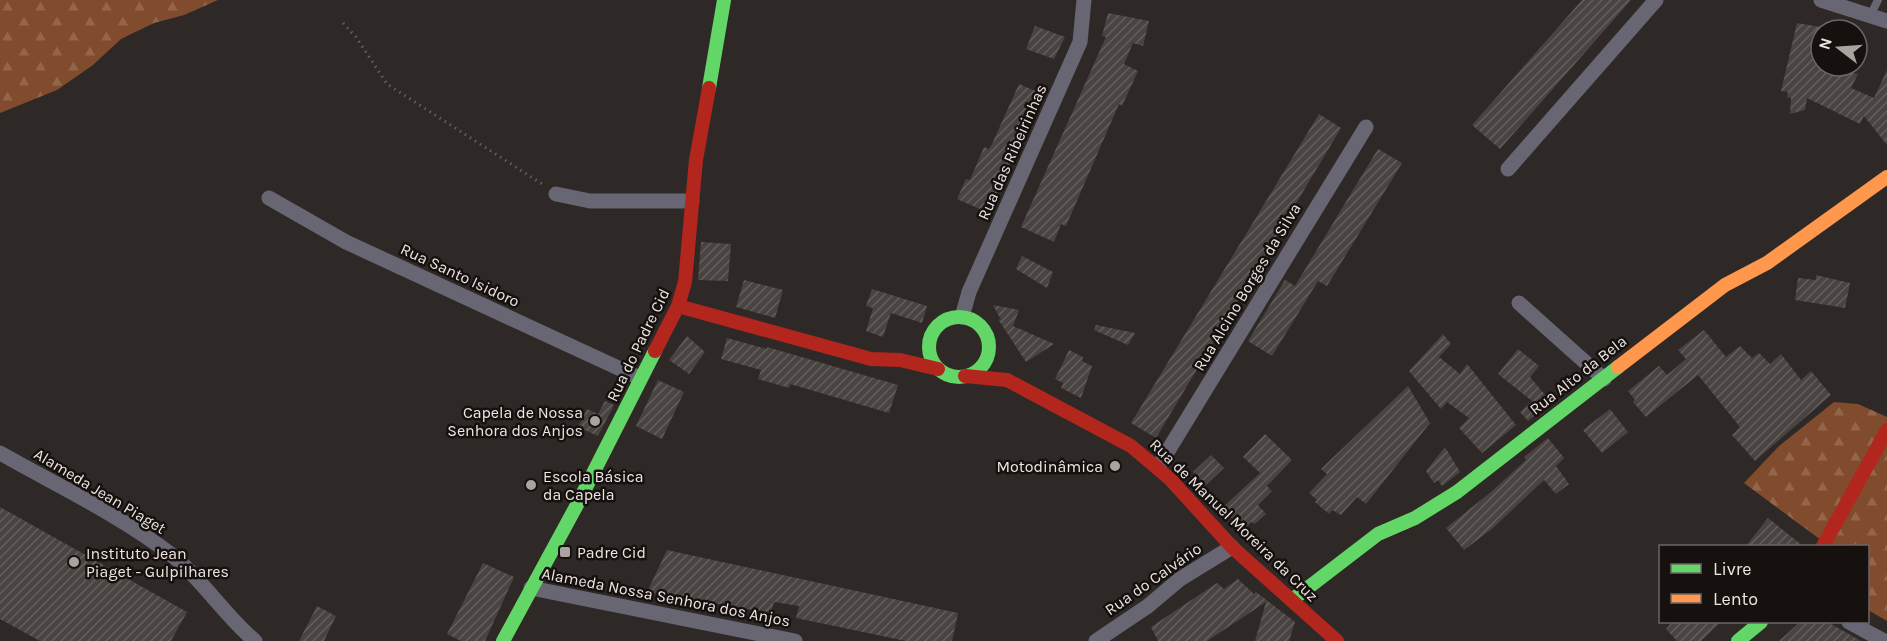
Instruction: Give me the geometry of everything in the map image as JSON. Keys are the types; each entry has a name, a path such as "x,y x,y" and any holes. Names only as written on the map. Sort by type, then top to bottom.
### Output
{"street":[{"name":"Rua do Padre Cid","path":"502,641 578,503 678,306 685,282 696,160 724,0"},
{"name":"Rua das Ribeirinhas","path":"962,317 969,292 1080,42 1084,0"},
{"path":"1508,169 1656,0"},
{"path":"1821,0 1887,21"},
{"name":"Rua Alcino Borges da Silva","path":"1158,467 1366,127"},
{"name":"Rua Alto da Bela","path":"1292,600 1378,534 1415,518 1457,492 1604,379 1642,346 1679,322 1725,285 1767,263 1887,177"},
{"path":"556,194 590,201 692,201"},
{"name":"Rua Santo Isidoro","path":"269,198 346,242 640,378"},
{"path":"1519,303 1604,379"},
{"path":"678,306 871,359 900,360 938,369 946,375 965,376 981,367 989,350"},
{"path":"900,360 944,321 962,317 979,324 985,332 989,350 1007,380"},
{"path":"931,334 929,353 938,369"},
{"name":"Rua de Manuel Moreira da Cruz","path":"965,376 1007,380 1131,446 1158,467 1232,547 1292,600 1328,638"},
{"path":"1824,545 1887,430"},
{"name":"Alameda Jean Piaget","path":"0,453 121,522 174,557 238,627 255,641"},
{"name":"Rua do Calvário","path":"1096,641 1148,606 1180,579 1232,547"},
{"name":"Alameda Nossa Senhora dos Anjos","path":"531,588 795,641"},
{"path":"1738,641 1759,623"},
{"path":"1852,623 1884,641"}],"lane":[{"path":"1870,16 1878,0"}],"path":[{"path":"343,23 356,37 387,84 556,194"}],"green space":[{"path":"0,0 218,0 184,15 154,23 121,39 93,65 57,90 0,113"},
{"path":"1834,402 1858,404 1887,417 1887,621 1869,611 1869,545 1825,543 1744,483 1779,446"}],"building":[{"path":"1582,0 1631,0 1500,149 1472,125"},
{"path":"1108,13 1149,21 1143,46 1133,43 1124,64 1138,71 1122,106 1119,104 1066,226 1061,224 1054,242 1021,227 1106,37 1102,36"},
{"path":"1797,23 1809,25 1809,78 1856,78 1851,88 1874,98 1887,70 1887,145 1864,116 1860,124 1807,98 1805,110 1790,114 1791,98 1787,97 1788,92 1781,91"},
{"path":"1035,26 1065,37 1054,59 1026,49"},
{"path":"1019,84 1040,93 989,213 957,199 966,179 970,180 984,147 989,149 992,144"},
{"path":"1319,114 1341,128 1156,438 1131,423"},
{"path":"1378,149 1402,163 1327,286 1318,281 1272,356 1248,341 1285,280 1295,286"},
{"path":"701,242 731,244 728,281 698,280"},
{"path":"1022,256 1053,272 1047,288 1016,269"},
{"path":"1816,275 1850,283 1845,308 1795,300 1798,278 1816,280"},
{"path":"744,280 783,290 775,318 736,307"},
{"path":"872,289 927,306 922,323 891,313 883,337 866,331 873,308 866,306"},
{"path":"993,305 1019,310 1013,326 1054,344 1026,362 998,319 1001,320"},
{"path":"1096,325 1135,333 1128,345 1094,330"},
{"path":"1704,330 1726,357 1740,346 1752,358 1759,353 1770,364 1781,354 1801,380 1811,371 1831,395 1755,461 1732,435 1740,427 1698,375 1646,417 1633,402 1635,400 1628,391 1659,366 1667,375 1686,359 1678,350"},
{"path":"1443,334 1451,344 1439,357 1460,374 1467,364 1516,425 1482,453 1459,428 1469,418 1447,402 1441,409 1409,371"},
{"path":"687,336 705,352 689,374 669,360"},
{"path":"727,338 767,349 767,347 898,385 889,413 790,384 789,388 758,379 761,370 721,359"},
{"path":"1518,349 1539,366 1530,377 1552,403 1528,421 1520,412 1532,401 1498,374"},
{"path":"1069,350 1083,357 1082,361 1092,366 1081,398 1061,388 1063,383 1055,379"},
{"path":"658,380 684,392 662,439 636,426"},
{"path":"1408,386 1430,423 1366,504 1357,497 1341,515 1332,510 1329,514 1315,502 1317,500 1309,493 1327,474 1321,469"},
{"name":"Capela de Nossa Senhora dos Anjos","path":"605,401 614,405 598,436 578,427 587,409 598,414"},
{"path":"1610,409 1628,432 1602,453 1583,430"},
{"path":"1265,434 1292,460 1267,486 1272,491 1258,505 1266,514 1255,524 1251,522 1243,530 1222,508 1260,473 1243,457"},
{"path":"1548,438 1564,458 1556,466 1569,484 1556,494 1544,480 1493,528 1464,550 1446,528 1491,492 1526,460 1524,457"},
{"path":"1445,447 1460,472 1442,486 1438,480 1434,483 1426,471"},
{"path":"1211,455 1224,468 1206,485 1193,472"},
{"name":"Instituto Jean Piaget - Gulpilhares","path":"0,507 187,612 171,641 40,641 0,619"},
{"path":"1768,518 1802,545 1747,545"},
{"path":"667,550 958,613 952,641 906,641 796,618 799,606 774,602 771,613 647,592"},
{"path":"483,563 514,577 485,641 461,641 447,634"},
{"path":"1238,579 1254,594 1256,592 1295,622 1289,641 1255,641 1266,602 1207,641 1158,641 1151,627 1217,583 1224,589"},
{"path":"317,606 336,616 324,641 299,641"},
{"path":"1671,623 1720,623 1701,641 1677,641 1666,629"},
{"path":"1799,623 1830,623 1861,641 1779,641"}],"traffic: fast":[{"path":"709,88 724,0"},
{"path":"959,317 976,322 984,330 989,347 984,364 976,372 959,377 942,372 934,364 929,347 934,330 942,322 959,317"},
{"path":"503,641 578,503 655,351"},
{"path":"1292,600 1378,534 1415,518 1457,492 1618,367"},
{"path":"1738,641 1760,623"}],"traffic: slow":[{"path":"1618,367 1725,285 1767,263 1887,177"}],"traffic: jam":[{"path":"655,351 678,306 685,282 696,160 709,88"},
{"path":"678,306 871,359 900,360 938,369"},
{"path":"965,376 1007,380 1131,446 1170,479 1232,547 1337,641"},
{"path":"1824,545 1887,430"}],"place":[{"name":"Capela de Nossa Senhora dos Anjos","path":"595,421"},
{"name":"Motodinâmica","path":"1115,466"},
{"name":"Escola Básica da Capela","path":"531,485"},
{"name":"Padre Cid","path":"565,552"},
{"name":"Instituto Jean Piaget - Gulpilhares","path":"74,562"}]}
